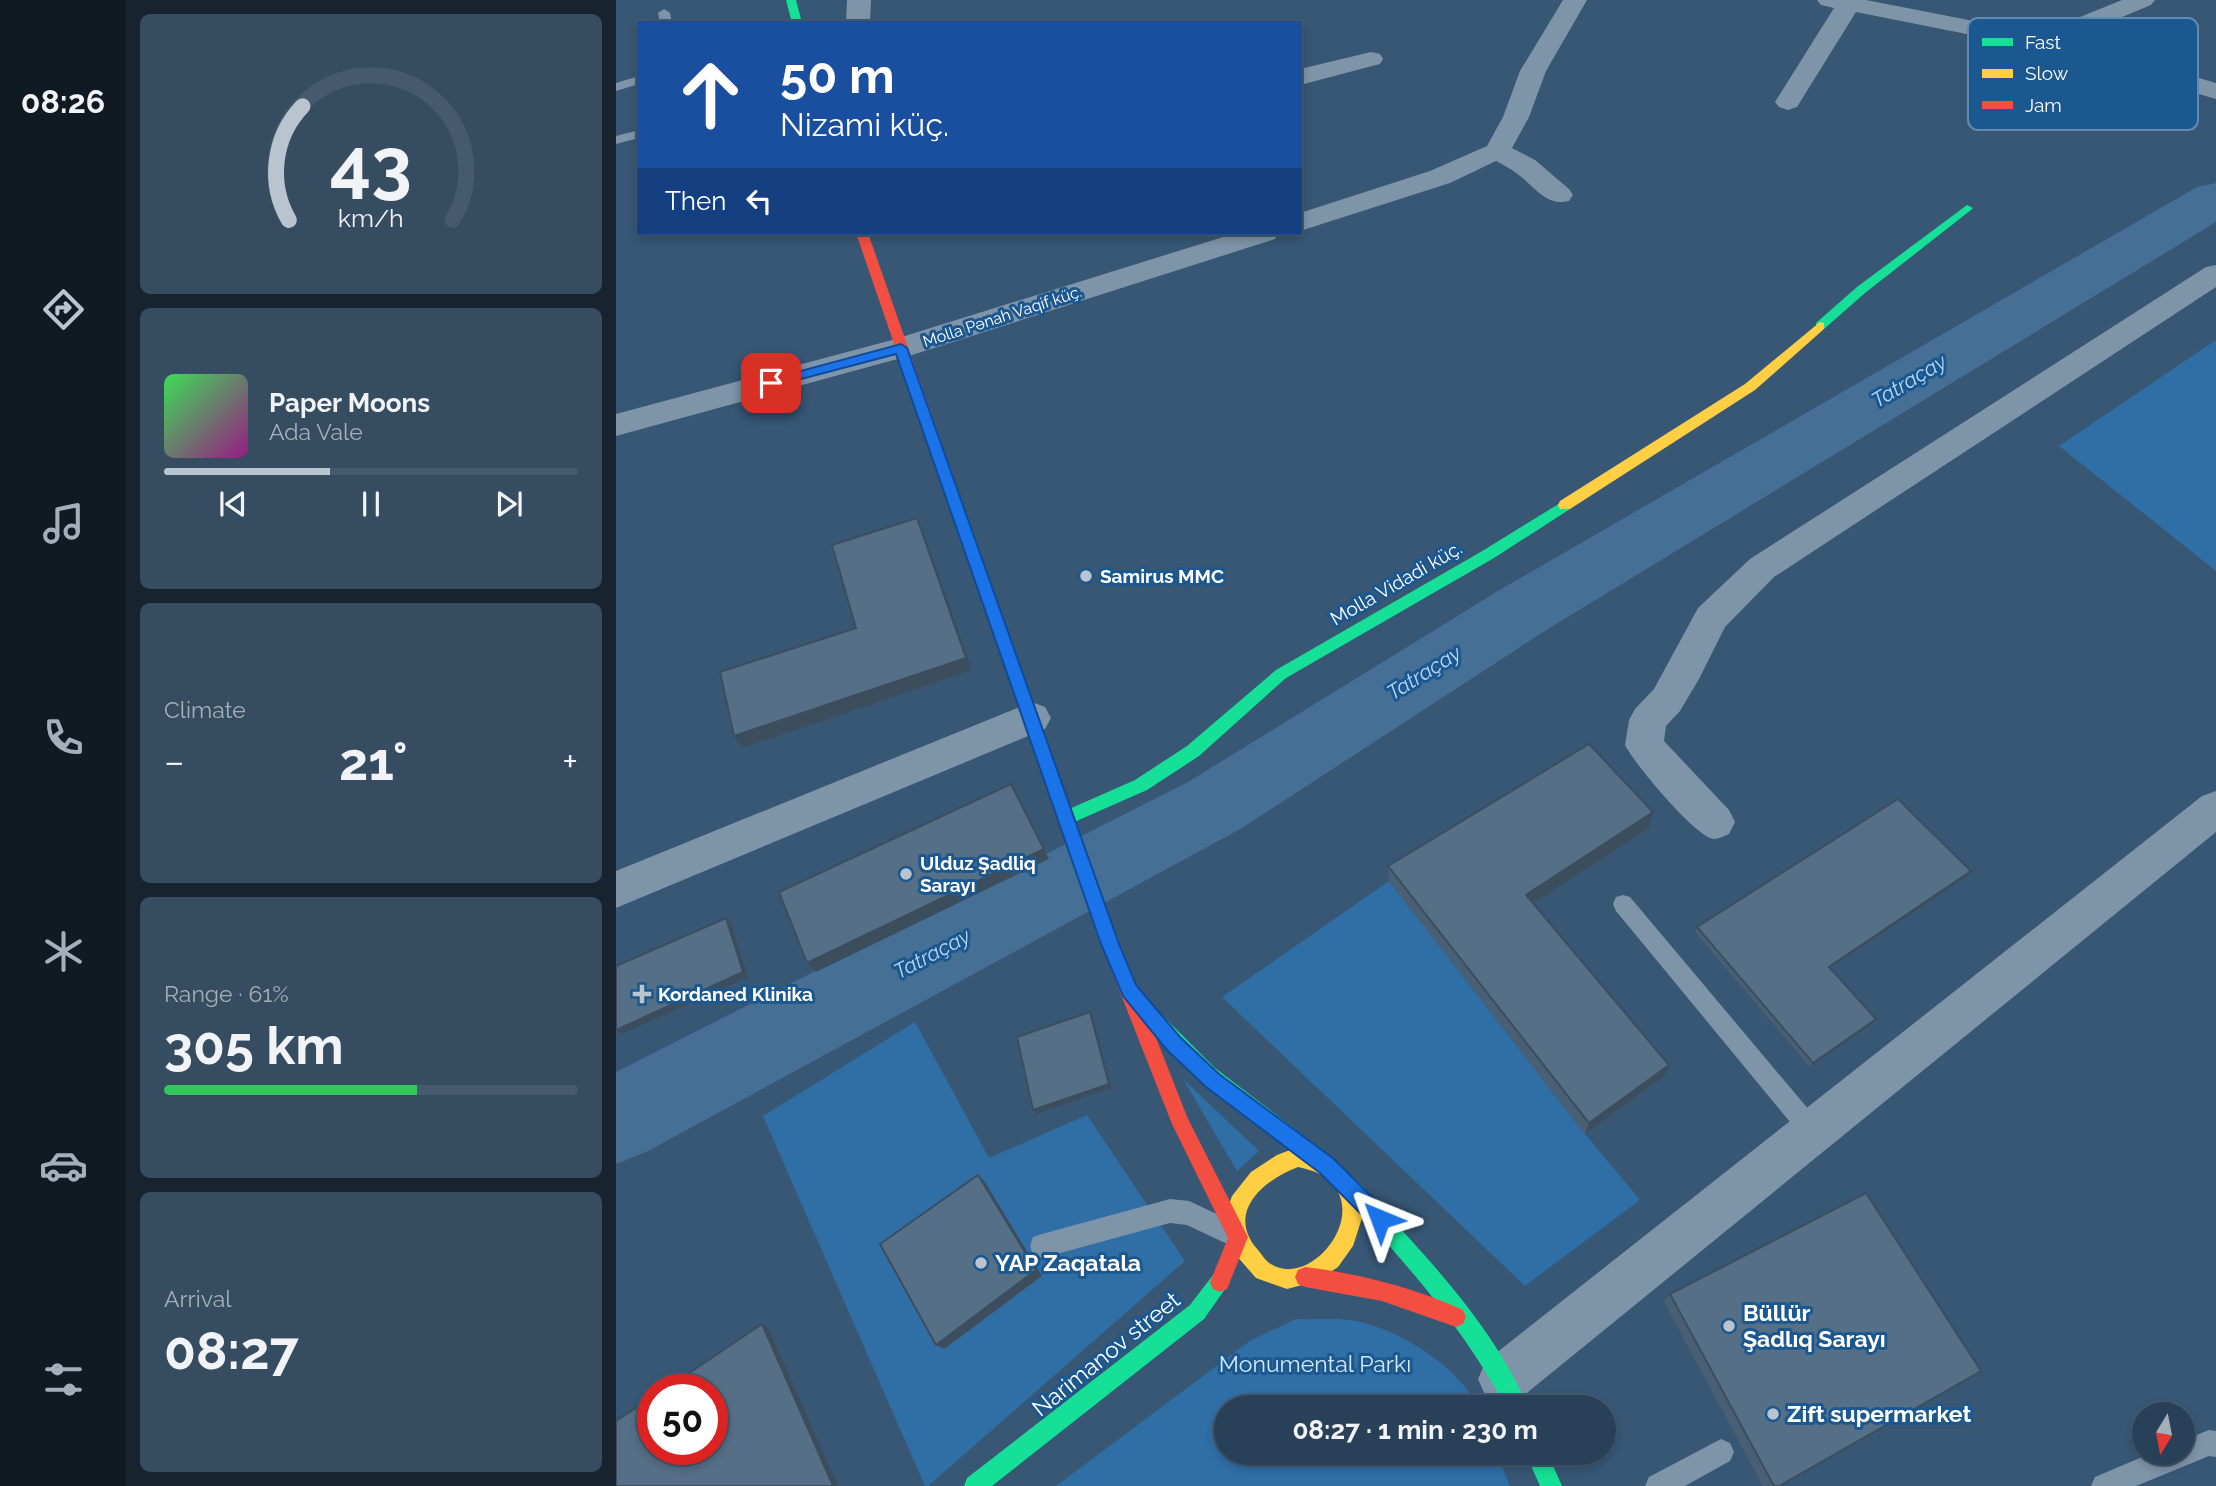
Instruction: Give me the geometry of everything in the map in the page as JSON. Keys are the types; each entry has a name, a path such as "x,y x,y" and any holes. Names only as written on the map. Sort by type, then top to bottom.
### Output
{"main road":[{"path":"790,0 796,21"},
{"name":"Molla Vidadi küç.","path":"1066,818 1141,785 1193,751 1281,674 1489,554 1750,387 1861,290 1967,208"},
{"path":"863,235 1110,944 1181,1124 1244,1252 1255,1265 1270,1274 1287,1278 1304,1277 1367,1284 1421,1300 1461,1320"},
{"path":"1129,990 1174,1043 1212,1080 1333,1171 1388,1228 1486,1350 1511,1393"},
{"path":"1238,1237 1238,1204 1255,1176 1268,1166 1298,1157 1333,1171 1348,1191 1353,1208 1353,1226 1347,1244 1336,1259 1322,1270 1304,1277"},
{"name":"Narimanov street","path":"975,1486 1197,1312 1220,1281 1238,1237"},
{"path":"1542,1465 1551,1486"}],"street":[{"path":"858,21 859,0"},
{"path":"1302,221 1440,177 1497,150 1516,117 1533,71 1575,0"},
{"path":"2099,18 2143,0"},
{"path":"1788,102 1839,2 1968,27"},
{"path":"1302,76 1371,59"},
{"path":"2198,86 2216,91"},
{"path":"1497,150 1525,166 1559,195"},
{"name":"Molla Pənah Vaqif küç.","path":"616,425 901,348 1259,235"},
{"path":"1715,822 1644,745 1648,720 1667,700 1711,618 1762,568 2216,274"},
{"path":"616,890 1032,718"},
{"path":"1511,1393 1812,1131 2216,808"}],"lane":[{"path":"616,87 637,81"},
{"path":"616,140 637,135"},
{"path":"1623,904 1812,1131"},
{"path":"1042,1246 1170,1211 1189,1213 1238,1237"},
{"path":"2105,1486 2197,1448 2216,1444"},
{"path":"1658,1486 1721,1452"}],"green space":[{"path":"2216,340 2216,571 2059,446"},
{"path":"1389,881 1585,1134 1640,1200 1525,1286 1222,997"},
{"path":"915,1022 989,1158 1087,1115 1185,1261 928,1486 925,1486 763,1116"},
{"path":"1183,1079 1259,1151 1237,1171"},
{"name":"Monumental Parkı","path":"1296,1319 1361,1322 1412,1343 1444,1366 1470,1395 1214,1395 1214,1465 1501,1465 1510,1486 1056,1486 1251,1340"}],"building":[{"path":"917,518 966,658 734,736 720,672 856,628 832,545"},
{"path":"1589,744 1653,812 1526,895 1669,1065 1589,1123 1388,866"},
{"path":"1011,784 1044,849 807,963 779,892"},
{"path":"1898,799 1971,871 1829,967 1876,1019 1813,1063 1697,927"},
{"path":"726,918 743,972 616,1030 616,966"},
{"path":"1090,1012 1109,1084 1033,1110 1017,1037"},
{"path":"978,1175 1036,1270 936,1345 880,1244"},
{"path":"1866,1193 1981,1371 1779,1486 1774,1486 1670,1294"},
{"path":"762,1324 833,1486 616,1486 616,1421 637,1407 637,1465 728,1465 728,1374 688,1374"}],"waterway":[{"name":"Tatraçay","path":"616,1120 1215,805 1523,610 2216,199"}],"traffic: fast":[{"path":"791,0 796,21"},
{"path":"1820,326 1861,290 1967,208"},
{"path":"1066,818 1141,785 1193,751 1281,674 1489,554 1565,505"},
{"path":"1146,1011 1208,1074 1323,1163"},
{"path":"1344,1182 1391,1232 1462,1318 1510,1395"},
{"path":"975,1486 1197,1312 1220,1282"},
{"path":"1542,1465 1551,1486"}],"traffic: slow":[{"path":"1565,505 1750,387 1820,326"},
{"path":"957,507 1074,840"},
{"path":"1298,1157 1333,1171 1350,1191 1353,1215 1346,1239 1331,1260 1310,1274 1287,1279 1263,1271 1242,1247 1236,1231 1235,1216 1239,1203 1257,1179 1284,1162 1298,1157"}],"traffic: jam":[{"path":"863,235 957,507"},
{"path":"1074,840 1110,944 1181,1124 1238,1237 1220,1282"},
{"path":"1305,1277 1382,1291 1456,1317"}],"place":[{"name":"Samirus MMC","path":"1086,576"},
{"name":"Ulduz Şadliq Sarayı","path":"906,874"},
{"name":"Kordaned Klinika","path":"642,994"},
{"name":"YAP Zaqatala","path":"981,1263"},
{"name":"Büllür Şadlıq Sarayı","path":"1729,1326"},
{"name":"Zift supermarket","path":"1773,1414"}],"route":[{"path":"771,383 901,348 1110,944 1129,990 1174,1043 1212,1080 1327,1166 1380,1219"}]}
